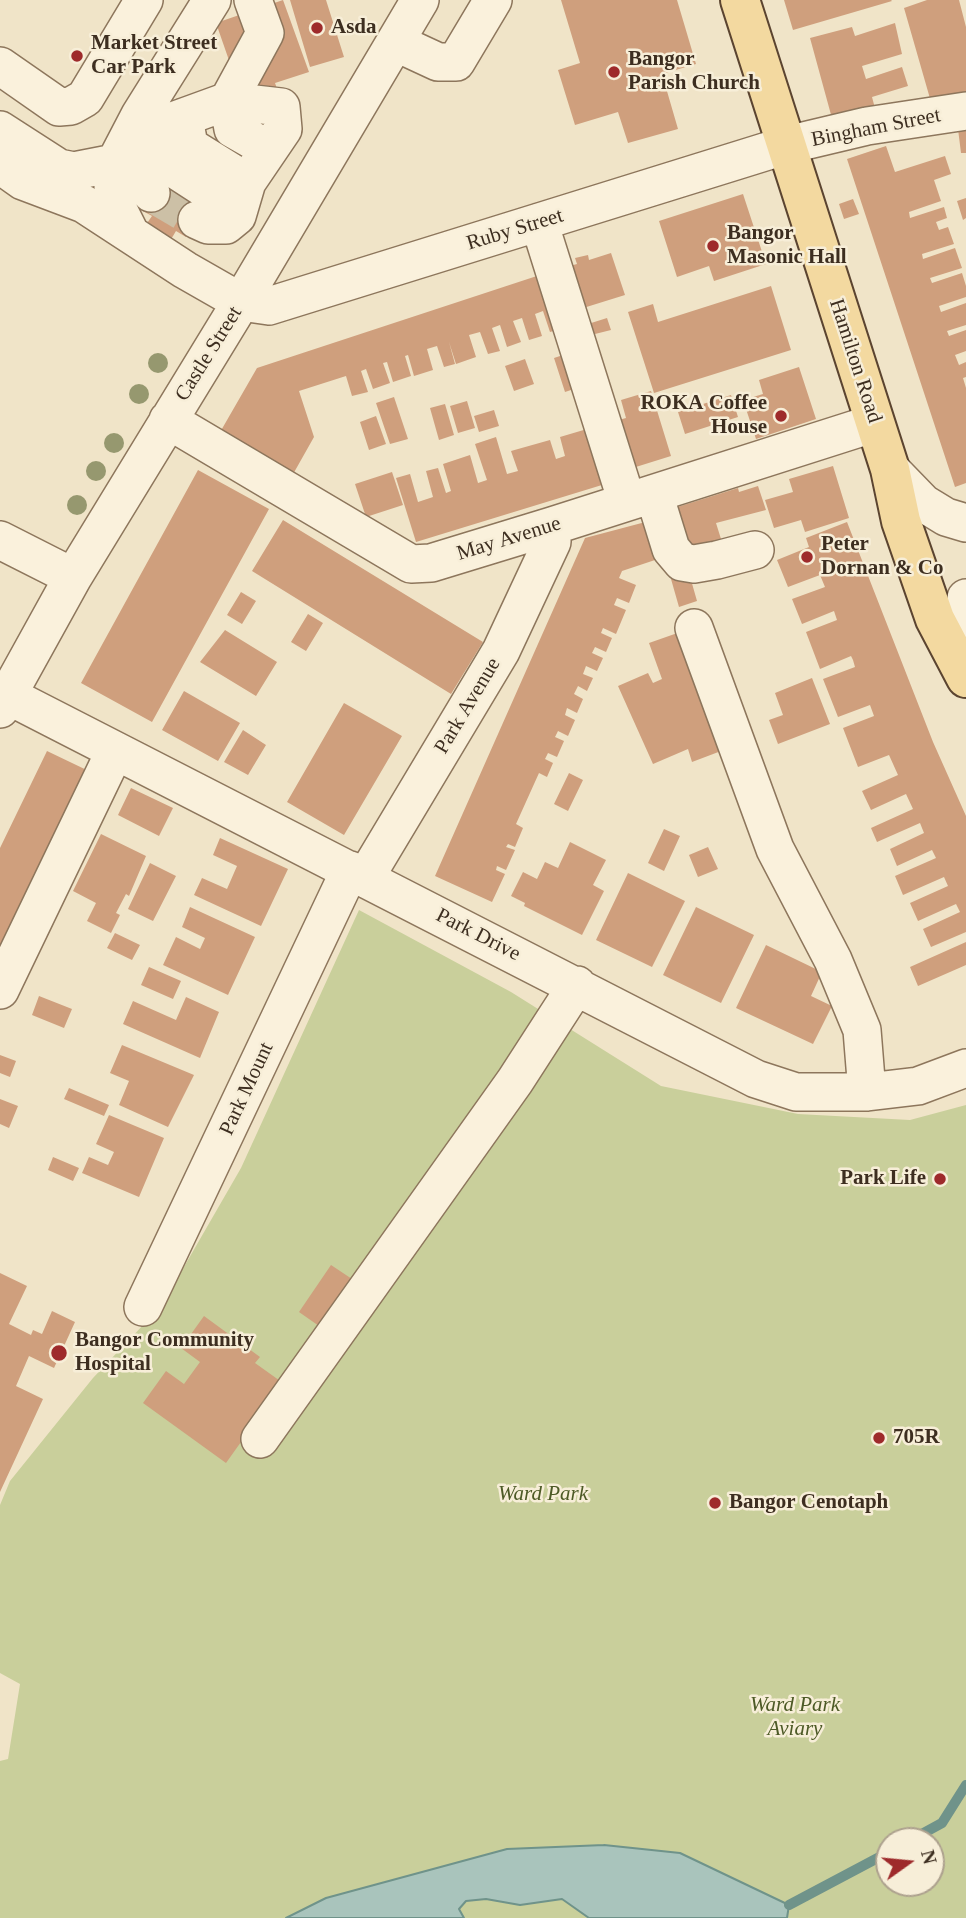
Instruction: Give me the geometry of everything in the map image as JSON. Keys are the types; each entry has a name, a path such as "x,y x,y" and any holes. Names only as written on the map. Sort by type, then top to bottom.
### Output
{"main road":[{"name":"Hamilton Road","path":"740,0 890,469 901,521 935,619 965,676"}],"street":[{"path":"0,66 59,107 71,106 85,98 144,0"},
{"path":"212,0 185,113 171,157 179,172 216,196 257,167"},
{"path":"0,130 59,168 74,170 115,163 185,113 265,33 253,0"},
{"path":"404,15 438,62 456,62 493,0"},
{"name":"Castle Street","path":"4,702 73,577 241,302 404,15"},
{"path":"185,113 281,107 283,129 257,167 237,216 226,225 208,225 197,220"},
{"name":"Bingham Street","path":"787,145 867,126 966,111"},
{"path":"151,193 147,184 147,167 185,113"},
{"name":"Ruby Street","path":"241,302 269,306 787,145"},
{"path":"115,163 113,186 117,207 129,231"},
{"path":"0,164 23,181 84,204 185,270 241,302"},
{"path":"539,222 640,498 671,548 682,562 706,562 755,550"},
{"name":"May Avenue","path":"168,420 411,564 430,563 552,526 875,423"},
{"path":"890,469 923,503 946,517 966,523"},
{"name":"Park Avenue","path":"357,874 501,652 552,542 552,526"},
{"path":"0,540 73,577"},
{"path":"965,676 966,598"},
{"path":"694,628 775,849 834,960 862,1030 867,1092"},
{"name":"Park Drive","path":"4,702 115,751 578,985 756,1079 796,1093 867,1092 918,1086 966,1068"},
{"path":"0,990 115,751"},
{"name":"Park Mount","path":"143,1307 357,874"},
{"path":"260,1439 515,1081 578,985"}],"green space":[{"name":"Ward Park","path":"359,910 511,992 661,1086 798,1114 910,1120 966,1105 966,1918 0,1918 0,1761 8,1759 20,1684 0,1673 0,1505 10,1481 93,1378 162,1305 241,1168"}],"water":[{"path":"604,1845 680,1853 789,1905 787,1918 589,1918 562,1899 520,1905 486,1899 466,1901 459,1909 464,1918 286,1918 326,1898 507,1849"}],"building":[{"path":"283,0 309,72 275,83 281,100 247,112 216,23"},
{"name":"Asda","path":"290,0 326,0 344,57 310,67"},
{"name":"Bangor Parish Church","path":"561,0 677,0 696,64 662,74 678,129 628,143 618,112 575,125 558,70 580,63"},
{"path":"784,0 891,0 892,1 793,30"},
{"path":"927,0 959,0 966,27 966,97 931,102 904,8"},
{"path":"895,23 902,54 862,66 866,79 902,67 908,86 872,97 876,112 833,122 810,38 852,27 855,36"},
{"path":"966,128 966,153 961,153 958,129"},
{"path":"886,146 895,172 945,156 951,174 934,180 941,201 909,212 910,218 944,207 947,218 936,222 939,230 948,227 954,244 922,254 923,259 955,248 962,268 930,278 932,283 962,273 966,286 966,297 939,306 941,312 966,303 966,325 947,331 949,336 966,330 966,351 955,355 959,365 966,362 966,377 963,378 966,388 966,483 955,487 847,159"},
{"path":"160,179 205,207 186,237 176,231 170,241 145,226 152,216 141,210"},
{"name":"Bangor Masonic Hall","path":"743,194 766,264 714,281 709,266 677,277 659,221"},
{"path":"966,198 966,218 963,220 957,201"},
{"path":"853,199 859,214 844,219 839,204"},
{"path":"611,253 625,295 580,309 566,267 577,264 575,258 588,255 589,260"},
{"path":"546,273 563,328 550,332 543,311 535,314 542,336 529,340 522,318 513,321 521,342 507,347 500,325 492,328 500,351 488,354 480,332 469,335 476,357 456,364 449,342 455,364 444,367 437,346 427,349 433,370 414,376 408,355 405,356 411,376 393,382 387,362 383,363 390,383 373,389 366,369 361,371 368,392 352,396 346,376 299,391 314,437 292,476 219,434 257,368"},
{"path":"771,286 791,350 654,393 628,312 653,304 658,322"},
{"path":"607,318 611,330 591,335 588,324"},
{"path":"572,352 583,386 565,392 554,358"},
{"path":"525,359 534,384 514,391 505,366"},
{"path":"799,367 816,419 756,439 743,400 763,394 759,380"},
{"path":"651,391 671,456 623,471 608,423 626,418 621,400"},
{"path":"731,395 738,417 685,434 678,412"},
{"path":"394,397 408,439 390,444 376,403"},
{"path":"467,401 475,428 458,433 450,406"},
{"path":"445,404 454,435 439,440 430,408"},
{"path":"494,410 499,426 479,432 474,416"},
{"path":"376,416 386,444 369,450 360,422"},
{"path":"587,429 615,481 416,542 396,478 410,474 418,502 433,497 426,471 438,468 446,493 451,491 443,464 470,455 478,483 487,480 475,444 496,437 507,474 518,471 511,451 550,440 556,459 565,456 560,437"},
{"path":"833,466 849,518 805,532 801,520 774,528 765,500 793,492 789,479"},
{"path":"198,470 269,509 152,722 81,683"},
{"path":"392,472 403,505 366,517 355,484"},
{"path":"758,486 766,510 716,523 721,539 681,552 668,510 738,488 739,492"},
{"path":"283,520 483,642 451,694 252,571"},
{"path":"653,520 664,557 622,571 619,578 636,585 629,603 617,598 614,605 626,610 616,634 603,628 601,633 612,638 606,652 595,647 592,653 603,658 597,671 586,666 583,674 593,678 587,691 578,686 574,694 583,699 577,713 567,708 565,715 575,720 568,736 558,731 555,737 564,741 557,757 548,753 545,759 553,763 547,777 539,773 516,824 523,828 515,847 508,844 506,847 515,850 506,870 497,866 496,870 505,874 492,902 435,876 585,538"},
{"path":"847,522 933,742 966,816 966,932 931,947 923,929 960,912 956,904 918,921 910,903 948,886 944,877 903,895 895,876 936,858 932,850 897,866 890,849 924,833 920,823 877,842 871,828 913,809 906,794 871,810 862,791 898,775 889,755 858,767 843,728 874,716 870,705 838,717 823,679 855,667 853,660 851,656 820,669 806,632 837,620 834,611 802,624 792,599 825,587 820,575 788,587 777,560 809,547 806,538"},
{"path":"689,573 697,601 679,607 671,579"},
{"path":"241,592 256,601 242,624 227,615"},
{"path":"308,614 323,623 306,651 291,642"},
{"path":"225,630 277,662 256,696 200,662"},
{"path":"686,630 729,748 692,762 688,749 653,764 618,686 648,673 653,683 662,679 649,643"},
{"path":"812,678 830,724 778,744 769,720 783,715 775,693"},
{"path":"184,691 240,723 218,761 162,730"},
{"path":"344,703 402,736 344,835 287,802"},
{"path":"243,730 266,745 248,775 224,762"},
{"path":"47,751 95,774 0,969 0,848"},
{"path":"569,773 583,780 568,811 554,804"},
{"path":"131,788 173,808 159,836 118,815"},
{"path":"664,829 680,836 664,871 648,863"},
{"path":"101,834 146,856 129,896 126,894 116,913 120,915 111,933 87,921 96,903 73,891"},
{"path":"220,838 288,869 261,926 194,895 202,878 227,889 237,866 213,855"},
{"path":"570,842 606,860 593,885 604,891 582,935 524,906 525,903 511,896 523,872 537,879 545,862 558,868"},
{"path":"708,847 718,869 698,877 689,855"},
{"path":"150,863 176,876 153,921 128,909"},
{"path":"628,873 685,901 652,967 596,940"},
{"path":"190,907 255,937 228,995 163,965 176,937 200,949 205,938 182,927"},
{"path":"696,907 754,935 721,1003 663,975"},
{"path":"115,933 140,945 132,960 107,948"},
{"path":"966,942 966,965 918,986 910,967"},
{"path":"766,945 822,972 811,996 832,1006 813,1044 736,1008"},
{"path":"149,967 181,981 173,999 141,985"},
{"path":"39,996 72,1009 64,1028 32,1015"},
{"path":"186,997 219,1012 200,1058 123,1024 133,1001 176,1020"},
{"path":"122,1045 194,1075 168,1127 119,1105 129,1081 110,1073"},
{"path":"0,1055 16,1061 10,1077 0,1073"},
{"path":"69,1088 109,1105 104,1116 64,1099"},
{"path":"0,1099 18,1106 9,1128 0,1124"},
{"path":"109,1115 164,1138 139,1197 82,1173 89,1157 108,1165 114,1152 96,1144"},
{"path":"53,1157 79,1168 73,1181 48,1170"},
{"path":"331,1265 364,1287 329,1333 299,1312"},
{"path":"0,1273 27,1286 9,1324 31,1335 33,1330 42,1334 52,1311 75,1322 54,1368 29,1356 16,1386 43,1399 0,1492"},
{"path":"204,1316 260,1357 255,1363 283,1383 226,1463 143,1403 166,1371 184,1384 200,1362 181,1348"}],"waterway":[{"path":"935,1827 942,1823 966,1785"},
{"path":"789,1905 875,1859"}],"tunnel":[{"path":"151,193 197,220"}],"place":[{"name":"Asda","path":"317,28"},
{"name":"Market Street Car Park","path":"77,56"},
{"name":"Bangor Parish Church","path":"614,72"},
{"name":"Bangor Masonic Hall","path":"713,246"},
{"name":"ROKA Coffee House","path":"781,416"},
{"name":"Peter Dornan & Co","path":"807,557"},
{"name":"Park Life","path":"940,1179"},
{"name":"Bangor Community Hospital","path":"59,1353"},
{"name":"705R","path":"879,1438"},
{"name":"Bangor Cenotaph","path":"715,1503"}],"park label":[{"name":"Ward Park Aviary","path":"795,1717"}]}
